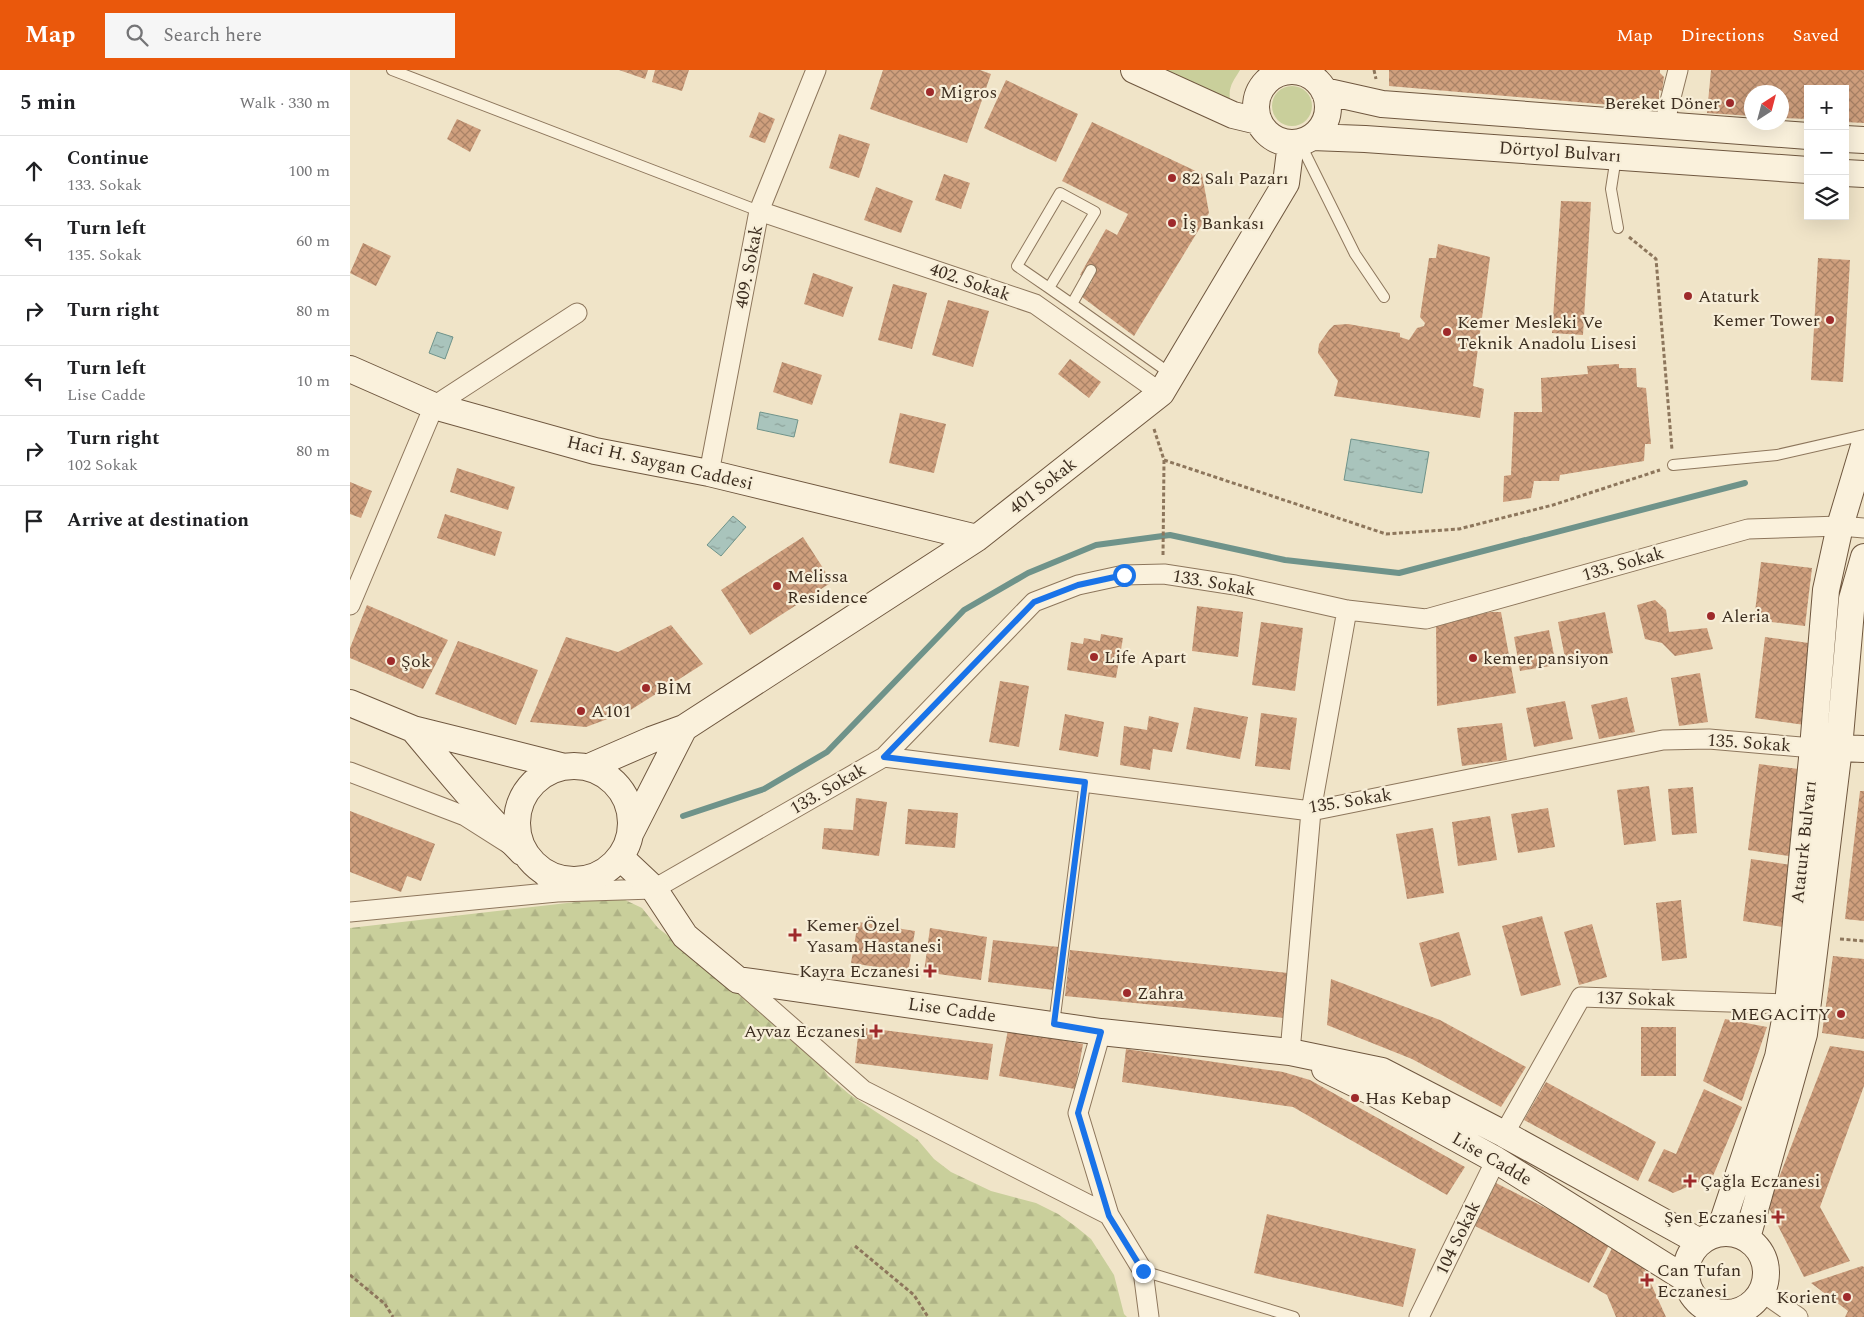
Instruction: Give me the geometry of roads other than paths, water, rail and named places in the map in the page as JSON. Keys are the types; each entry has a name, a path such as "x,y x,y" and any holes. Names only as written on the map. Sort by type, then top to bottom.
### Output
{"main road":[{"path":"1134,70 1233,115 1258,121"},
{"path":"1282,71 1303,72 1318,82 1324,91 1328,106 1326,121 1320,130 1301,141 1281,142 1272,138 1265,132 1258,121 1255,110 1260,88 1268,78 1282,71"},
{"name":"Dörtyol Bulvarı","path":"1324,91 1382,104 1804,136"},
{"name":"Dörtyol Bulvarı","path":"1301,141 1365,139 1804,170"},
{"path":"1849,139 1864,140"},
{"name":"401 Sokak","path":"589,767 684,728 977,538 1160,390 1286,182 1301,141"},
{"path":"1849,173 1864,174"},
{"name":"Haci H. Saygan Caddesi","path":"350,369 434,406 595,450 709,473 977,538"},
{"name":"Ataturk Bulvarı","path":"1709,1237 1778,1057 1839,748 1826,590 1852,527 1864,446"},
{"name":"Ataturk Bulvarı","path":"1747,1238 1804,1034 1839,748 1852,599 1864,557"},
{"path":"350,703 413,729 561,766 589,767 613,781 624,796 629,804 631,832"},
{"path":"413,729 477,805 524,854 545,874 572,881 599,876 621,858 631,832 684,728"},
{"path":"524,854 516,828 520,800 536,778 561,766"},
{"path":"621,858 654,889 684,936 738,980"},
{"name":"Lise Cadde","path":"738,980 1101,1032 1290,1052 1382,1071 1709,1237"},
{"name":"Lise Cadde","path":"1290,1052 1372,1092 1496,1160 1693,1299"},
{"path":"1738,1234 1747,1238 1763,1256 1766,1268 1766,1281 1762,1292 1754,1303 1729,1316 1706,1308 1693,1299 1686,1265 1691,1252 1709,1237 1738,1234"}],"street":[{"name":"409. Sokak","path":"709,473 759,211 816,70"},
{"path":"1666,126 1666,117 1678,70"},
{"name":"402. Sokak","path":"759,211 1035,304 1160,390"},
{"path":"350,605 434,406 576,313"},
{"name":"133. Sokak","path":"654,889 884,757 1034,602 1078,585 1124,575 1164,574 1235,586 1347,610 1426,619 1748,529 1852,527"},
{"path":"1290,1052 1311,810 1347,610"},
{"name":"135. Sokak","path":"884,757 1311,810 1663,740 1709,739 1839,748"},
{"path":"350,772 466,816 524,854 557,892"},
{"path":"350,912 557,892 654,889"},
{"path":"738,980 863,1090 1109,1216"},
{"name":"137 Sokak","path":"1504,1134 1581,997 1788,1004"},
{"path":"1101,1032 1078,1113 1109,1216 1143,1271 1149,1317"},
{"name":"104 Sokak","path":"1420,1317 1496,1160"},
{"path":"1762,1292 1798,1317"}],"lane":[{"path":"392,70 759,211"},
{"path":"1301,141 1355,254 1384,297"},
{"path":"1616,156 1611,190 1618,228"},
{"path":"1049,288 1096,212 1060,193 1017,266 1072,304 1160,390"},
{"path":"1072,304 1091,270"},
{"path":"1673,466 1777,455 1864,435"},
{"path":"1054,1024 1085,782"},
{"path":"1143,1271 1294,1317"}],"water":[{"path":"437,332 453,337 445,359 429,353"},
{"path":"760,412 798,420 794,437 757,429"},
{"path":"1351,439 1429,452 1422,493 1344,480"},
{"path":"733,516 746,527 721,556 707,545"}],"waterway":[{"path":"683,816 764,789 827,752 964,610 1028,573 1096,545 1170,535 1285,560 1399,573 1745,483"}],"place":[{"name":"Migros","path":"930,92"},
{"name":"Bereket Döner","path":"1730,103"},
{"name":"82 Salı Pazarı","path":"1172,178"},
{"name":"İş Bankası","path":"1172,223"},
{"name":"Ataturk","path":"1688,296"},
{"name":"Kemer Tower","path":"1830,320"},
{"name":"Kemer Mesleki Ve Teknik Anadolu Lisesi","path":"1447,332"},
{"name":"Melissa Residence","path":"777,586"},
{"name":"Aleria","path":"1711,616"},
{"name":"Life Apart","path":"1094,657"},
{"name":"kemer pansiyon","path":"1473,658"},
{"name":"Şok","path":"391,661"},
{"name":"BİM","path":"646,688"},
{"name":"A101","path":"581,711"},
{"name":"Kemer Özel Yasam Hastanesi","path":"795,935"},
{"name":"Kayra Eczanesi","path":"930,971"},
{"name":"Zahra","path":"1127,993"},
{"name":"MEGACİTY","path":"1841,1014"},
{"name":"Ayvaz Eczanesi","path":"876,1031"},
{"name":"Has Kebap","path":"1355,1098"},
{"name":"Çağla Eczanesi","path":"1690,1181"},
{"name":"Şen Eczanesi","path":"1778,1217"},
{"name":"Can Tufan Eczanesi","path":"1647,1280"},
{"name":"Korient","path":"1847,1297"}]}
